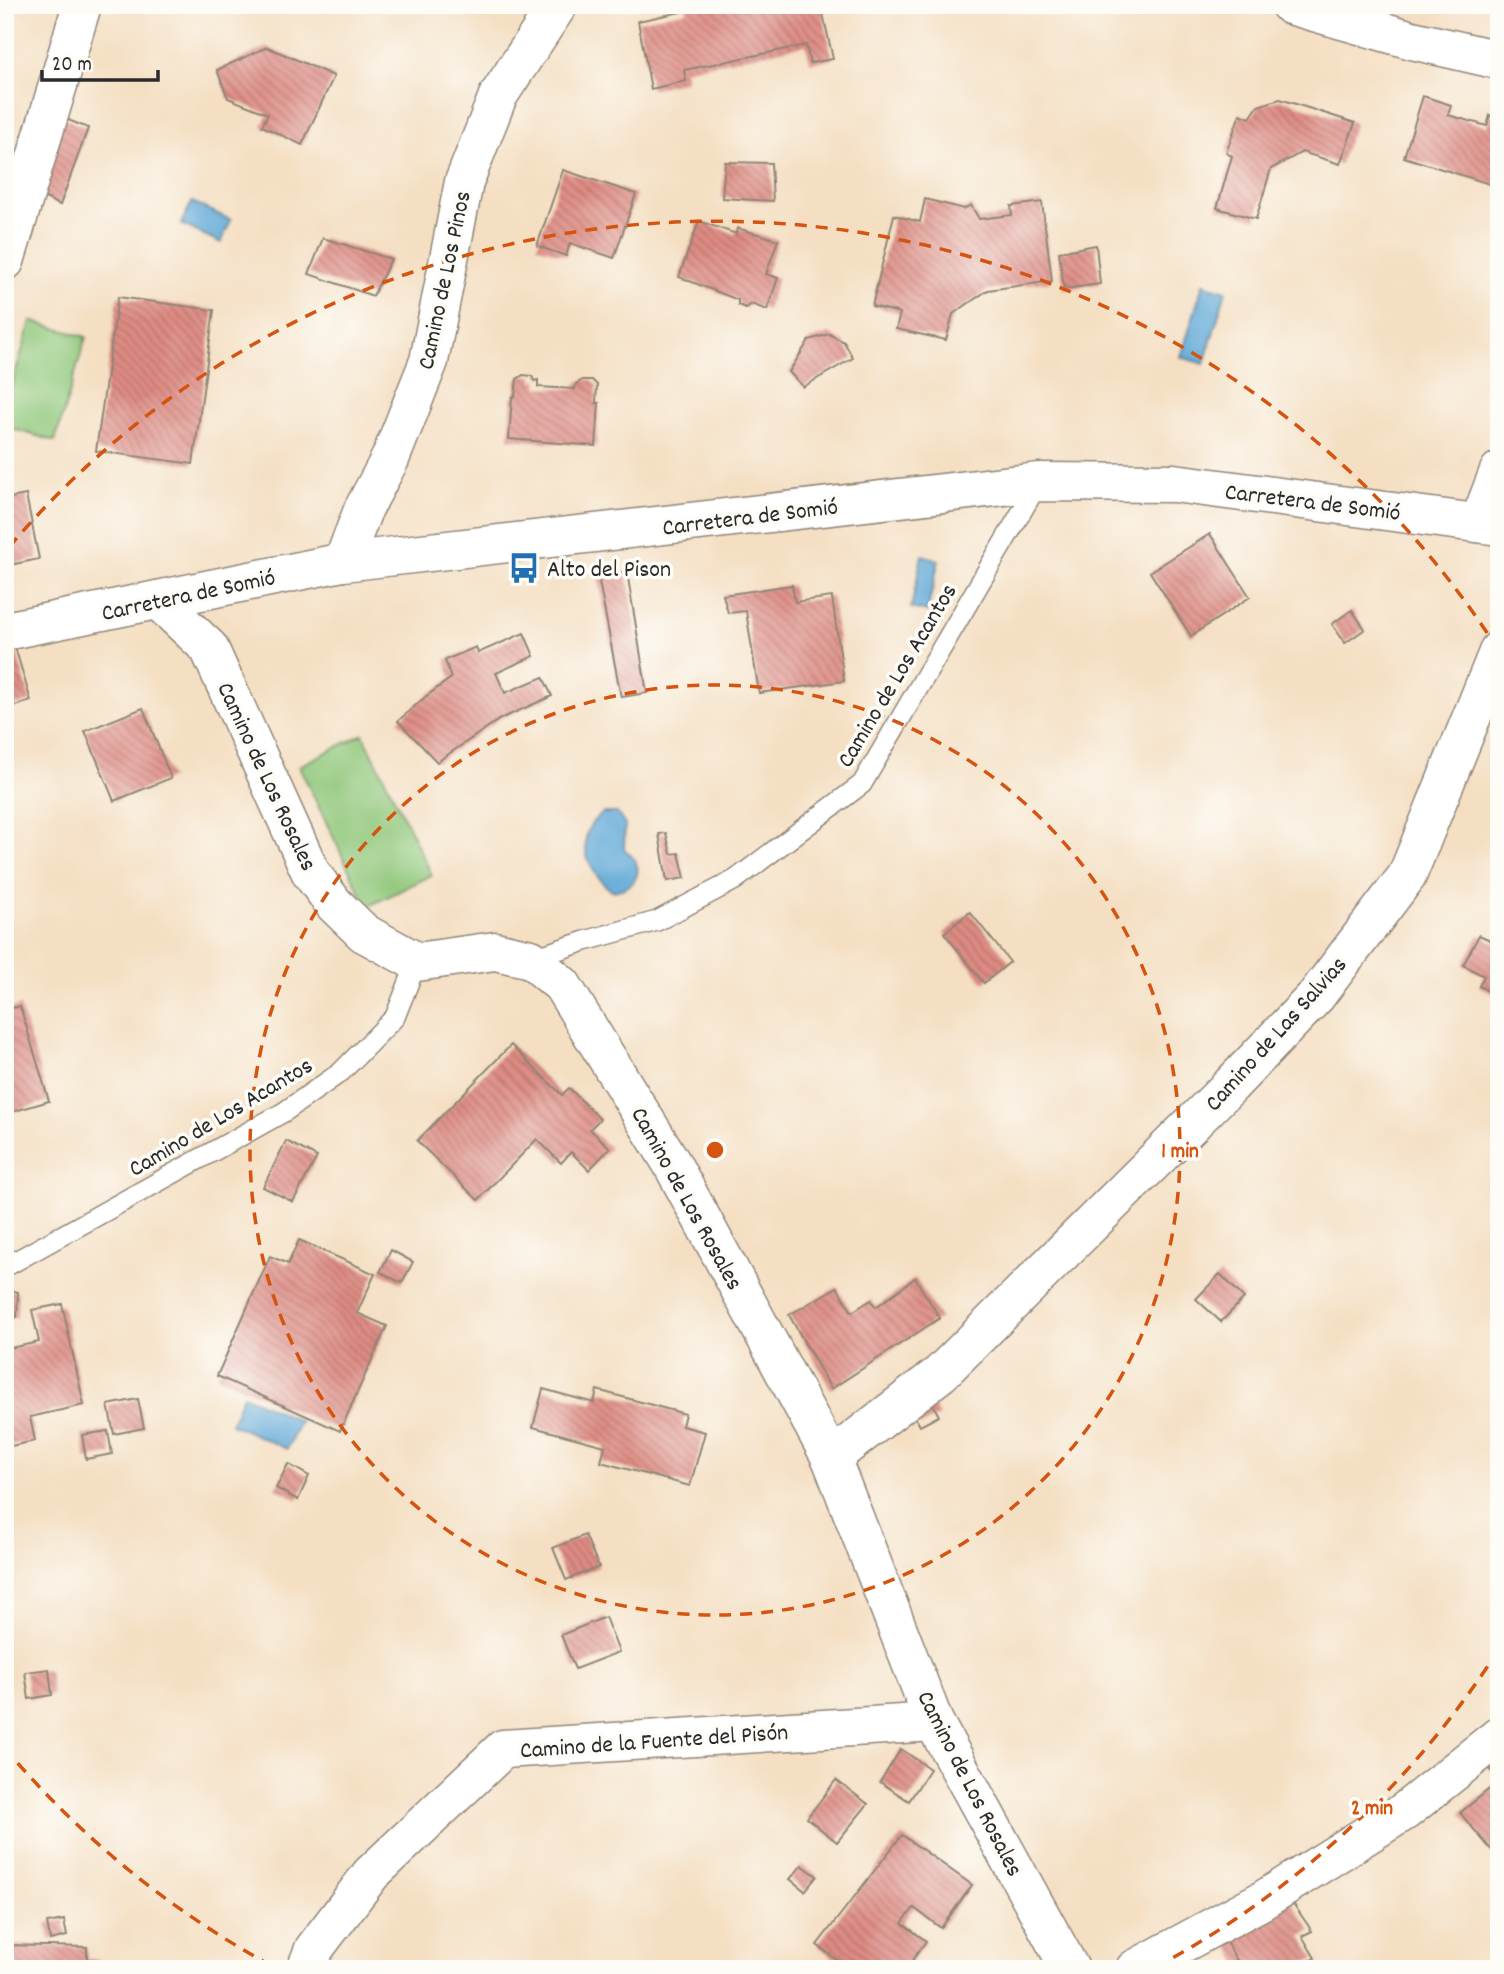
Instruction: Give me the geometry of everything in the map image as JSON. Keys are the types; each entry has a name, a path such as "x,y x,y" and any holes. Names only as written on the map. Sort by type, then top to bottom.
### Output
{"street":[{"path":"5,261 82,5"},
{"name":"Camino de Los Pinos","path":"343,562 363,510 390,458 429,361 464,182 498,96 558,5"},
{"path":"1290,5 1412,40 1499,60"},
{"path":"1489,524 1499,471"},
{"name":"Carretera de Somió","path":"5,631 343,562 1039,482 1174,483 1489,524"},
{"name":"Camino de Los Rosales","path":"158,600 209,648 312,873 334,904 364,933 417,962 495,951 531,959 562,985 671,1162 831,1458 934,1722 1070,1969"},
{"name":"Camino de Las Salvias","path":"831,1458 941,1373 1231,1085 1315,996 1407,876 1499,650"},
{"name":"Camino de la Fuente del Pisón","path":"306,1969 314,1949 372,1874 503,1749 934,1722"},
{"path":"1135,1969 1263,1900 1405,1811 1499,1736"}],"lane":[{"name":"Camino de Los Acantos","path":"531,959 657,921 724,886 862,784 1039,482"},
{"name":"Camino de Los Acantos","path":"5,1268 284,1112 341,1072 395,1017 417,962"}],"green space":[{"path":"31,321 86,337 55,441 5,427 5,407"},
{"path":"363,734 432,875 367,907 299,766"}],"water":[{"path":"192,202 231,220 221,243 181,224"},
{"path":"1203,284 1226,291 1204,364 1181,357"},
{"path":"922,555 939,560 927,612 911,608"},
{"path":"603,813 617,813 625,825 624,849 636,863 637,869 634,881 612,891 596,874 586,853 588,831"},
{"path":"243,1395 300,1421 287,1449 231,1424"}],"building":[{"path":"686,5 821,5 833,59 810,63 806,45 684,70 686,81 651,89 638,21 686,11"},
{"path":"267,47 334,76 302,145 262,126 268,114 228,98 217,70"},
{"path":"1423,96 1451,105 1448,115 1487,126 1490,115 1499,118 1499,187 1404,157"},
{"path":"1280,99 1355,123 1340,164 1302,152 1271,169 1256,219 1217,208 1232,156 1226,153 1240,114 1250,118 1258,106"},
{"path":"61,117 88,128 60,205 39,195"},
{"path":"725,162 771,163 773,201 722,198"},
{"path":"563,170 636,194 614,258 570,243 566,256 537,246"},
{"path":"925,199 964,209 971,205 979,219 1012,215 1011,206 1042,202 1052,281 988,290 953,314 946,340 896,329 900,313 872,306 894,215 920,222"},
{"path":"699,221 736,234 737,228 778,240 766,274 778,278 767,310 751,304 746,308 738,305 738,300 679,277"},
{"path":"323,238 391,259 373,296 309,274"},
{"path":"1096,245 1100,284 1064,289 1059,252"},
{"path":"118,297 214,310 193,464 96,451"},
{"path":"829,334 844,342 853,358 803,387 789,372 809,340"},
{"path":"523,375 532,376 534,381 538,380 538,387 575,389 576,384 583,380 592,380 597,385 596,403 599,403 596,446 509,439 512,397 515,396 517,379"},
{"path":"26,495 39,559 5,566 5,499"},
{"path":"1210,534 1250,597 1191,636 1150,572"},
{"path":"627,572 647,693 621,697 598,576"},
{"path":"792,585 795,602 832,597 844,681 759,693 746,611 728,613 723,595"},
{"path":"1352,610 1365,629 1345,643 1332,624"},
{"path":"524,633 534,656 496,673 505,693 543,677 552,696 500,719 437,762 398,721 451,678 445,660 476,647 478,653"},
{"path":"15,647 31,701 5,709 5,649"},
{"path":"143,708 171,778 114,801 85,731"},
{"path":"666,833 671,854 679,853 685,878 667,881 659,834"},
{"path":"970,912 1010,962 984,983 944,933"},
{"path":"1479,935 1499,944 1499,997 1479,986 1484,976 1463,965"},
{"path":"20,1006 49,1101 5,1114 5,1010"},
{"path":"511,1045 562,1095 569,1088 600,1119 590,1129 610,1148 589,1170 571,1152 561,1163 537,1139 478,1200 417,1141"},
{"path":"286,1141 317,1157 293,1202 263,1187"},
{"path":"299,1240 375,1274 357,1313 387,1326 340,1431 217,1376 270,1256 288,1264"},
{"path":"391,1250 413,1262 402,1283 380,1272"},
{"path":"1220,1274 1244,1298 1221,1322 1196,1299"},
{"path":"915,1278 940,1318 831,1389 789,1315 837,1287 852,1312 871,1300 876,1307"},
{"path":"5,1289 18,1292 17,1317 5,1318"},
{"path":"62,1304 84,1405 30,1417 35,1441 6,1447 5,1349 39,1342 32,1310"},
{"path":"543,1389 594,1403 597,1390 685,1414 682,1426 705,1432 690,1486 601,1462 605,1446 533,1427"},
{"path":"929,1397 939,1416 920,1426 910,1408"},
{"path":"138,1399 144,1428 114,1434 108,1405"},
{"path":"108,1431 112,1454 86,1459 82,1435"},
{"path":"288,1464 309,1476 298,1500 276,1488"},
{"path":"585,1535 599,1567 566,1580 553,1548"},
{"path":"605,1617 619,1652 575,1669 561,1635"},
{"path":"49,1669 52,1695 29,1699 25,1672"},
{"path":"901,1749 930,1769 909,1801 880,1782"},
{"path":"1499,1752 1499,1780 1485,1763"},
{"path":"836,1780 868,1804 837,1842 807,1818"},
{"path":"1499,1781 1499,1859 1460,1813"},
{"path":"902,1835 972,1885 941,1928 914,1908 902,1923 926,1941 906,1969 849,1969 817,1945"},
{"path":"802,1865 817,1876 805,1891 790,1879"},
{"path":"1290,1899 1312,1931 1302,1936 1315,1958 1294,1969 1242,1969 1222,1935"},
{"path":"64,1920 67,1936 50,1940 47,1923"},
{"path":"5,1945 87,1947 87,1959 99,1960 98,1969 5,1969"}],"place":[{"name":"Alto del Pison","path":"524,568"}]}
